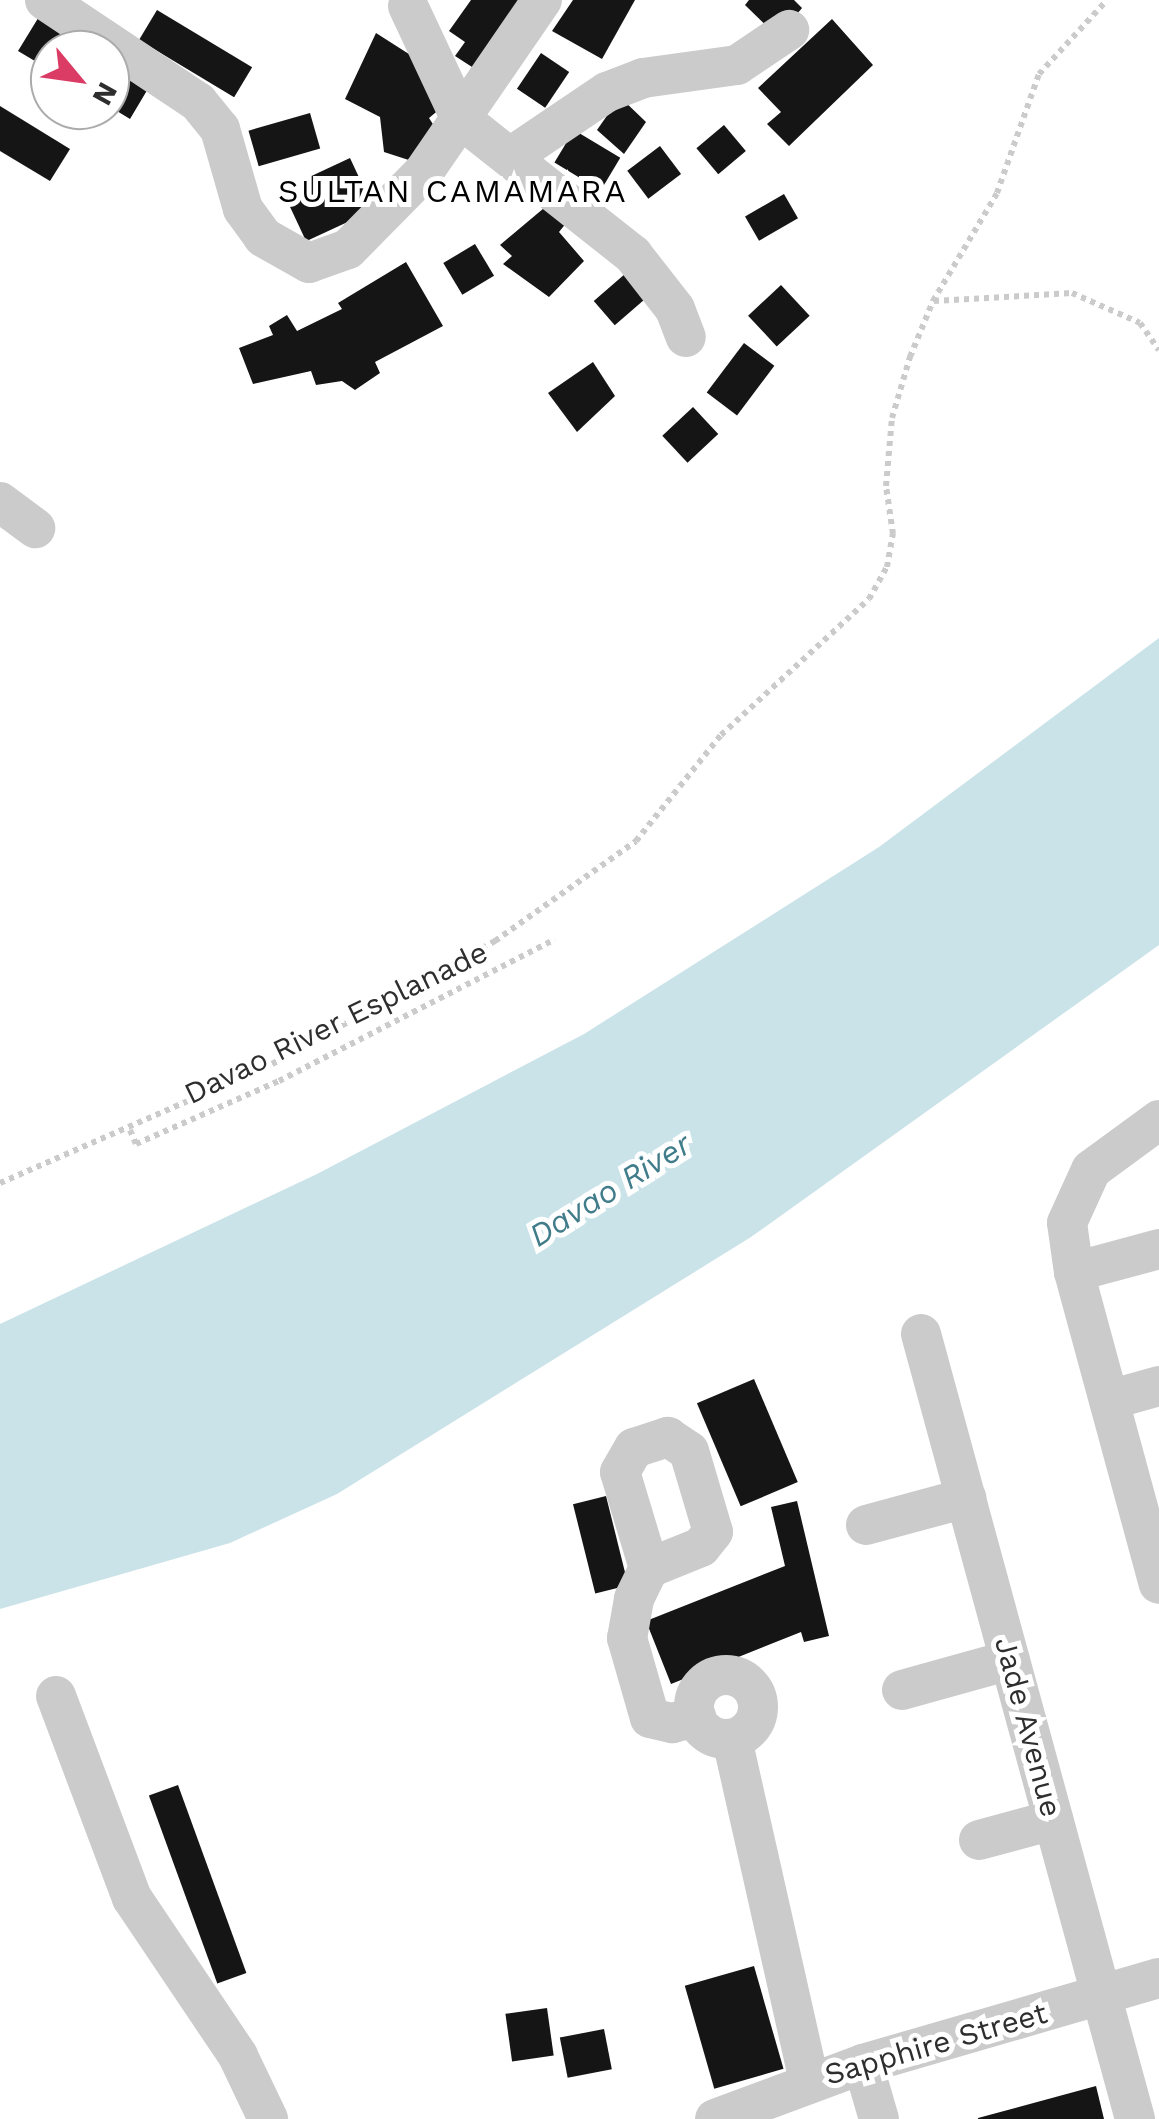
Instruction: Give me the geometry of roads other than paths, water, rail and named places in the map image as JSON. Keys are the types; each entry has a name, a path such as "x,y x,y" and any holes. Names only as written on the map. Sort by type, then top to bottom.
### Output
{"street":[{"path":"45,0 198,102 220,128 253,223 284,253 309,263 348,248 372,229 461,119 542,0"},
{"path":"408,6 461,119 633,255 675,309 686,337"},
{"path":"512,156 607,92 644,78 737,65 790,30"},
{"path":"0,502 35,528"},
{"path":"1159,1120 1077,1188 1066,1223 1074,1272 1108,1400 1151,1524 1159,1584"},
{"path":"1074,1272 1159,1250"},
{"name":"Jade Avenue","path":"921,1334 1135,2119"},
{"path":"1108,1400 1159,1386"},
{"path":"866,1525 966,1498"},
{"path":"649,1568 634,1599 626,1638 644,1708 662,1723 696,1716"},
{"path":"902,1690 1010,1660"},
{"path":"737,1677 758,1703 752,1726 732,1738 710,1735 696,1716 704,1684 737,1677"},
{"path":"56,1696 98,1822 158,1945 238,2056 268,2119"},
{"path":"732,1738 810,2082"},
{"path":"979,1840 1053,1820"},
{"name":"Sapphire Street","path":"715,2119 863,2064 1159,1978"},
{"path":"863,2064 879,2119"}],"water":[{"name":"Davao River","path":"1159,638 1159,945 751,1237 337,1494 230,1543 0,1609 0,1324 317,1174 584,1034 879,847"}],"district":[{"name":"SULTAN CAMAMARA","path":"453,191"}]}
